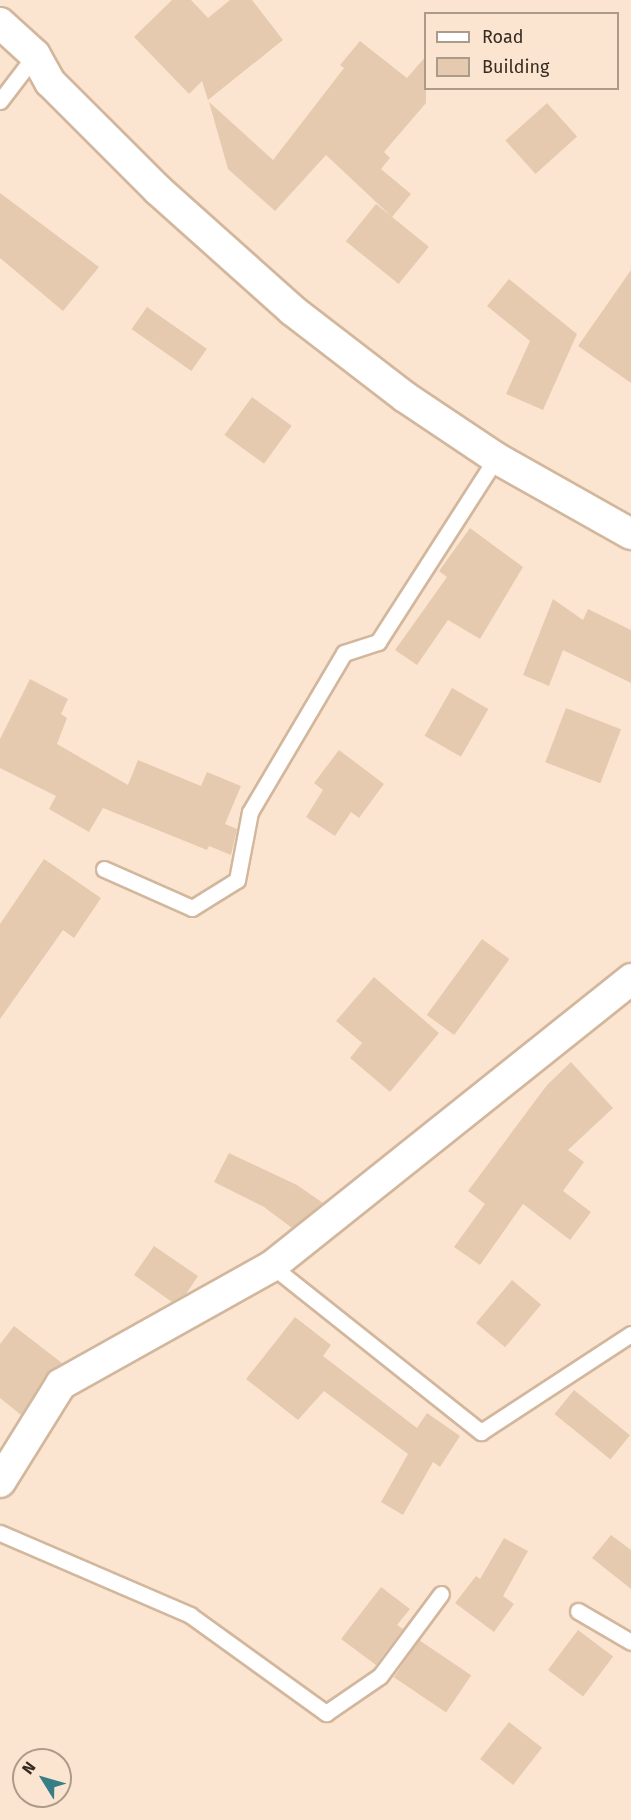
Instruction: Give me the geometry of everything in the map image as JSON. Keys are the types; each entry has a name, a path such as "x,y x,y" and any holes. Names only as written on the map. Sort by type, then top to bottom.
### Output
{"street":[{"path":"0,23 35,55 50,82 158,190 292,310 405,397 496,458 631,534"},
{"path":"0,1482 61,1384 272,1266 631,979"}],"lane":[{"path":"0,101 35,55"},
{"path":"104,869 192,908 237,880 250,812 344,653 378,642 496,458"},
{"path":"272,1266 481,1432 631,1334"},
{"path":"0,1533 190,1615 327,1713 380,1676 441,1594"},
{"path":"578,1611 631,1642"}],"building":[{"path":"172,0 191,0 208,18 230,0 252,0 283,40 208,100 202,81 189,94 134,37"},
{"path":"360,41 407,78 424,58 426,103 384,152 390,158 381,169 411,194 392,217 326,155 275,211 228,169 209,102 273,160 344,68 340,65"},
{"path":"547,103 577,136 535,174 505,140"},
{"path":"0,193 99,267 63,311 0,258"},
{"path":"376,204 429,247 399,284 346,241"},
{"path":"631,270 631,383 578,346"},
{"path":"509,279 577,334 543,410 506,394 530,341 487,306"},
{"path":"147,307 207,349 191,371 132,329"},
{"path":"252,397 292,426 264,464 224,435"},
{"path":"470,528 523,567 480,639 448,620 417,665 395,650 447,577 439,571"},
{"path":"553,599 583,620 588,609 631,630 631,683 563,650 549,686 523,675"},
{"path":"30,679 68,699 61,714 67,718 57,744 128,785 138,760 201,786 207,772 241,786 225,824 237,829 231,855 209,846 207,850 103,808 89,832 49,809 56,796 0,768 0,739"},
{"path":"452,688 488,709 461,757 424,736"},
{"path":"566,708 621,729 600,783 545,762"},
{"path":"339,750 384,784 359,818 351,812 335,836 306,817 323,790 314,783"},
{"path":"44,859 101,898 74,938 63,930 0,1019 0,924"},
{"path":"482,939 510,959 454,1035 427,1015"},
{"path":"374,977 439,1033 390,1092 350,1058 362,1043 336,1021"},
{"path":"571,1062 613,1108 568,1150 584,1162 563,1191 591,1212 570,1240 523,1204 480,1265 454,1247 485,1204 468,1191 547,1085"},
{"path":"229,1153 297,1185 323,1203 292,1228 264,1207 214,1182"},
{"path":"154,1246 198,1276 186,1294 172,1302 134,1275"},
{"path":"512,1280 541,1304 505,1347 476,1323"},
{"path":"295,1317 331,1345 323,1356 417,1428 427,1413 460,1436 440,1467 433,1462 403,1515 381,1502 408,1454 324,1391 298,1420 246,1379"},
{"path":"14,1326 62,1363 46,1375 21,1415 0,1398 0,1344"},
{"path":"574,1390 630,1435 610,1459 554,1414"},
{"path":"611,1535 631,1550 631,1589 592,1558"},
{"path":"504,1538 528,1551 503,1596 514,1604 494,1632 455,1603 476,1576 480,1579"},
{"path":"381,1587 410,1609 397,1625 403,1629 376,1665 341,1639"},
{"path":"578,1630 613,1656 583,1696 548,1670"},
{"path":"419,1640 471,1675 446,1713 394,1677"},
{"path":"509,1722 542,1748 513,1785 480,1759"}]}
